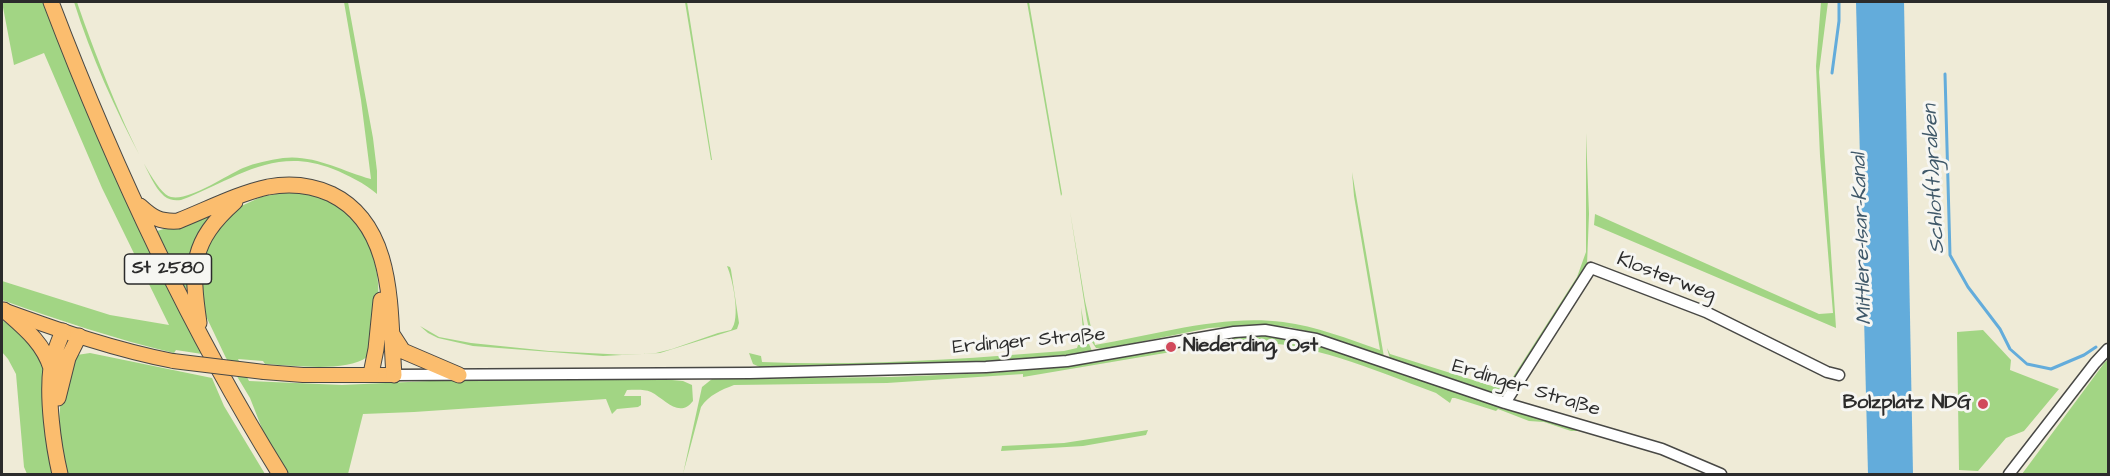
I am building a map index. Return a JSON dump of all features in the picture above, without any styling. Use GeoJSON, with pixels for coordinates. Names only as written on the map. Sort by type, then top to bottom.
{"type":"FeatureCollection","features":[{"type":"Feature","properties":{"kind":"highway","name":"St 2580"},"geometry":{"type":"LineString","coordinates":[[51,2],[102,127],[136,202],[201,335],[279,473]]}},
{"type":"Feature","properties":{"kind":"highway"},"geometry":{"type":"LineString","coordinates":[[136,202],[153,218],[164,222],[178,221],[266,187],[295,185],[313,187],[339,198],[363,219],[379,248],[389,294],[394,375]]}},
{"type":"Feature","properties":{"kind":"highway"},"geometry":{"type":"LineString","coordinates":[[201,335],[194,277],[199,249],[210,227],[243,195]]}},
{"type":"Feature","properties":{"kind":"highway"},"geometry":{"type":"LineString","coordinates":[[371,374],[376,349],[384,267]]}},
{"type":"Feature","properties":{"kind":"highway"},"geometry":{"type":"LineString","coordinates":[[3,310],[34,337],[48,358],[51,368],[52,427],[60,474]]}},
{"type":"Feature","properties":{"kind":"highway"},"geometry":{"type":"LineString","coordinates":[[51,368],[63,331]]}},
{"type":"Feature","properties":{"kind":"highway"},"geometry":{"type":"LineString","coordinates":[[391,331],[403,351],[459,375]]}},
{"type":"Feature","properties":{"kind":"highway"},"geometry":{"type":"LineString","coordinates":[[52,427],[68,358],[79,336]]}},
{"type":"Feature","properties":{"kind":"main road"},"geometry":{"type":"LineString","coordinates":[[3,310],[79,336],[143,355],[173,361],[303,375],[394,375]]}},
{"type":"Feature","properties":{"kind":"street","name":"Klosterweg"},"geometry":{"type":"LineString","coordinates":[[1505,403],[1591,268],[1707,312],[1827,372],[1839,375]]}},
{"type":"Feature","properties":{"kind":"street","name":"Erdinger Straße"},"geometry":{"type":"LineString","coordinates":[[394,375],[750,373],[986,367],[1067,361],[1210,336],[1265,330],[1316,339],[1505,403],[1662,449],[1721,474]]}},
{"type":"Feature","properties":{"kind":"street"},"geometry":{"type":"LineString","coordinates":[[2009,474],[2109,348]]}},
{"type":"Feature","properties":{"kind":"green space"},"geometry":{"type":"Polygon","coordinates":[[[2,2],[45,2],[202,354],[176,350],[174,353],[130,342],[2,300],[2,281],[110,315],[169,325],[102,188],[44,53],[14,65],[2,2]]]}},
{"type":"Feature","properties":{"kind":"green space"},"geometry":{"type":"Polygon","coordinates":[[[74,2],[77,2],[132,141],[113,102],[74,2]]]}},
{"type":"Feature","properties":{"kind":"green space"},"geometry":{"type":"Polygon","coordinates":[[[344,2],[348,2],[373,138],[377,194],[367,186],[333,169],[312,163],[292,161],[255,168],[181,200],[172,200],[160,192],[132,141],[160,188],[171,197],[197,192],[248,166],[294,157],[316,161],[371,179],[361,100],[344,2]]]}},
{"type":"Feature","properties":{"kind":"green space"},"geometry":{"type":"Polygon","coordinates":[[[685,2],[687,2],[712,160],[711,160],[685,2]]]}},
{"type":"Feature","properties":{"kind":"green space"},"geometry":{"type":"Polygon","coordinates":[[[1027,2],[1029,2],[1061,196],[1027,2]]]}},
{"type":"Feature","properties":{"kind":"green space"},"geometry":{"type":"Polygon","coordinates":[[[1821,2],[1828,2],[1819,72],[1836,328],[1594,225],[1595,214],[1819,314],[1833,313],[1820,156],[1816,66],[1821,2]]]}},
{"type":"Feature","properties":{"kind":"green space"},"geometry":{"type":"Polygon","coordinates":[[[1586,133],[1589,214],[1587,265],[1504,394],[1500,395],[1390,359],[1387,348],[1390,354],[1495,387],[1511,380],[1577,277],[1586,252],[1586,133]]]}},
{"type":"Feature","properties":{"kind":"green space"},"geometry":{"type":"Polygon","coordinates":[[[1352,172],[1384,357],[1318,334],[1289,327],[1258,325],[1209,328],[1105,349],[1096,348],[1092,342],[1087,320],[1070,211],[1095,345],[1213,323],[1260,320],[1283,322],[1332,333],[1380,350],[1352,172]]]}},
{"type":"Feature","properties":{"kind":"green space"},"geometry":{"type":"Polygon","coordinates":[[[291,191],[314,195],[330,201],[356,223],[365,237],[372,252],[378,286],[378,302],[373,330],[367,357],[346,365],[332,367],[265,364],[263,361],[238,359],[249,381],[342,385],[496,378],[672,380],[692,385],[693,401],[688,406],[677,408],[651,392],[627,390],[624,396],[641,396],[641,405],[617,409],[612,414],[606,399],[363,414],[348,474],[288,474],[263,431],[250,398],[226,358],[204,312],[199,274],[207,242],[237,208],[261,197],[291,191]]]}},
{"type":"Feature","properties":{"kind":"green space"},"geometry":{"type":"Polygon","coordinates":[[[213,214],[188,290],[184,287],[157,231],[213,214]]]}},
{"type":"Feature","properties":{"kind":"green space"},"geometry":{"type":"Polygon","coordinates":[[[727,266],[730,267],[731,270],[739,323],[737,329],[660,353],[643,354],[672,349],[731,330],[736,309],[732,280],[727,266]]]}},
{"type":"Feature","properties":{"kind":"green space"},"geometry":{"type":"Polygon","coordinates":[[[1081,307],[1086,337],[1092,351],[1051,357],[927,366],[762,368],[753,364],[749,353],[761,356],[762,362],[838,363],[951,359],[1064,351],[1077,348],[1078,345],[1084,343],[1081,307]]]}},
{"type":"Feature","properties":{"kind":"green space"},"geometry":{"type":"Polygon","coordinates":[[[2,320],[27,337],[43,358],[54,474],[27,474],[24,467],[16,374],[2,352],[2,320]]]}},
{"type":"Feature","properties":{"kind":"green space"},"geometry":{"type":"Polygon","coordinates":[[[420,326],[439,337],[471,343],[549,351],[624,355],[603,356],[473,346],[438,338],[420,326]]]}},
{"type":"Feature","properties":{"kind":"green space","name":"Bolzplatz NDG"},"geometry":{"type":"Polygon","coordinates":[[[1983,330],[2011,360],[2010,370],[2059,389],[2024,431],[2006,438],[1978,471],[1959,470],[1957,332],[1983,330]]]}},
{"type":"Feature","properties":{"kind":"green space"},"geometry":{"type":"Polygon","coordinates":[[[1247,335],[1305,341],[1406,376],[1580,431],[1571,431],[1544,422],[1529,421],[1498,409],[1496,411],[1455,398],[1452,398],[1450,403],[1436,393],[1373,369],[1313,350],[1251,342],[1218,344],[1183,350],[1192,343],[1247,335]]]}},
{"type":"Feature","properties":{"kind":"green space"},"geometry":{"type":"Polygon","coordinates":[[[1171,348],[1177,351],[1023,377],[1023,374],[887,383],[734,385],[712,396],[701,407],[683,474],[702,387],[712,379],[891,377],[991,373],[1062,367],[1171,348]]]}},
{"type":"Feature","properties":{"kind":"green space"},"geometry":{"type":"Polygon","coordinates":[[[90,353],[212,378],[224,406],[265,474],[66,474],[59,422],[62,395],[77,355],[90,353]]]}},
{"type":"Feature","properties":{"kind":"green space"},"geometry":{"type":"Polygon","coordinates":[[[2108,360],[2108,474],[2022,474],[2105,362],[2108,360]]]}},
{"type":"Feature","properties":{"kind":"green space"},"geometry":{"type":"Polygon","coordinates":[[[1148,430],[1146,435],[1083,446],[1001,451],[1002,446],[1064,443],[1148,430]]]}},
{"type":"Feature","properties":{"kind":"water","name":"Mittlere-Isar-Kanal"},"geometry":{"type":"Polygon","coordinates":[[[1856,2],[1904,2],[1913,474],[1868,474],[1856,2]]]}},
{"type":"Feature","properties":{"kind":"waterway"},"geometry":{"type":"LineString","coordinates":[[1832,73],[1839,21],[1839,2]]}},
{"type":"Feature","properties":{"kind":"waterway","name":"Schlot(t)graben"},"geometry":{"type":"LineString","coordinates":[[1945,74],[1950,255],[1968,287],[2000,329],[2010,349],[2027,364],[2051,369],[2084,355],[2096,347]]}},
{"type":"Feature","properties":{"kind":"place","name":"Niederding, Ost"},"geometry":{"type":"Point","coordinates":[1171,347]}},
{"type":"Feature","properties":{"kind":"place","name":"Bolzplatz NDG"},"geometry":{"type":"Point","coordinates":[1983,404]}}]}
